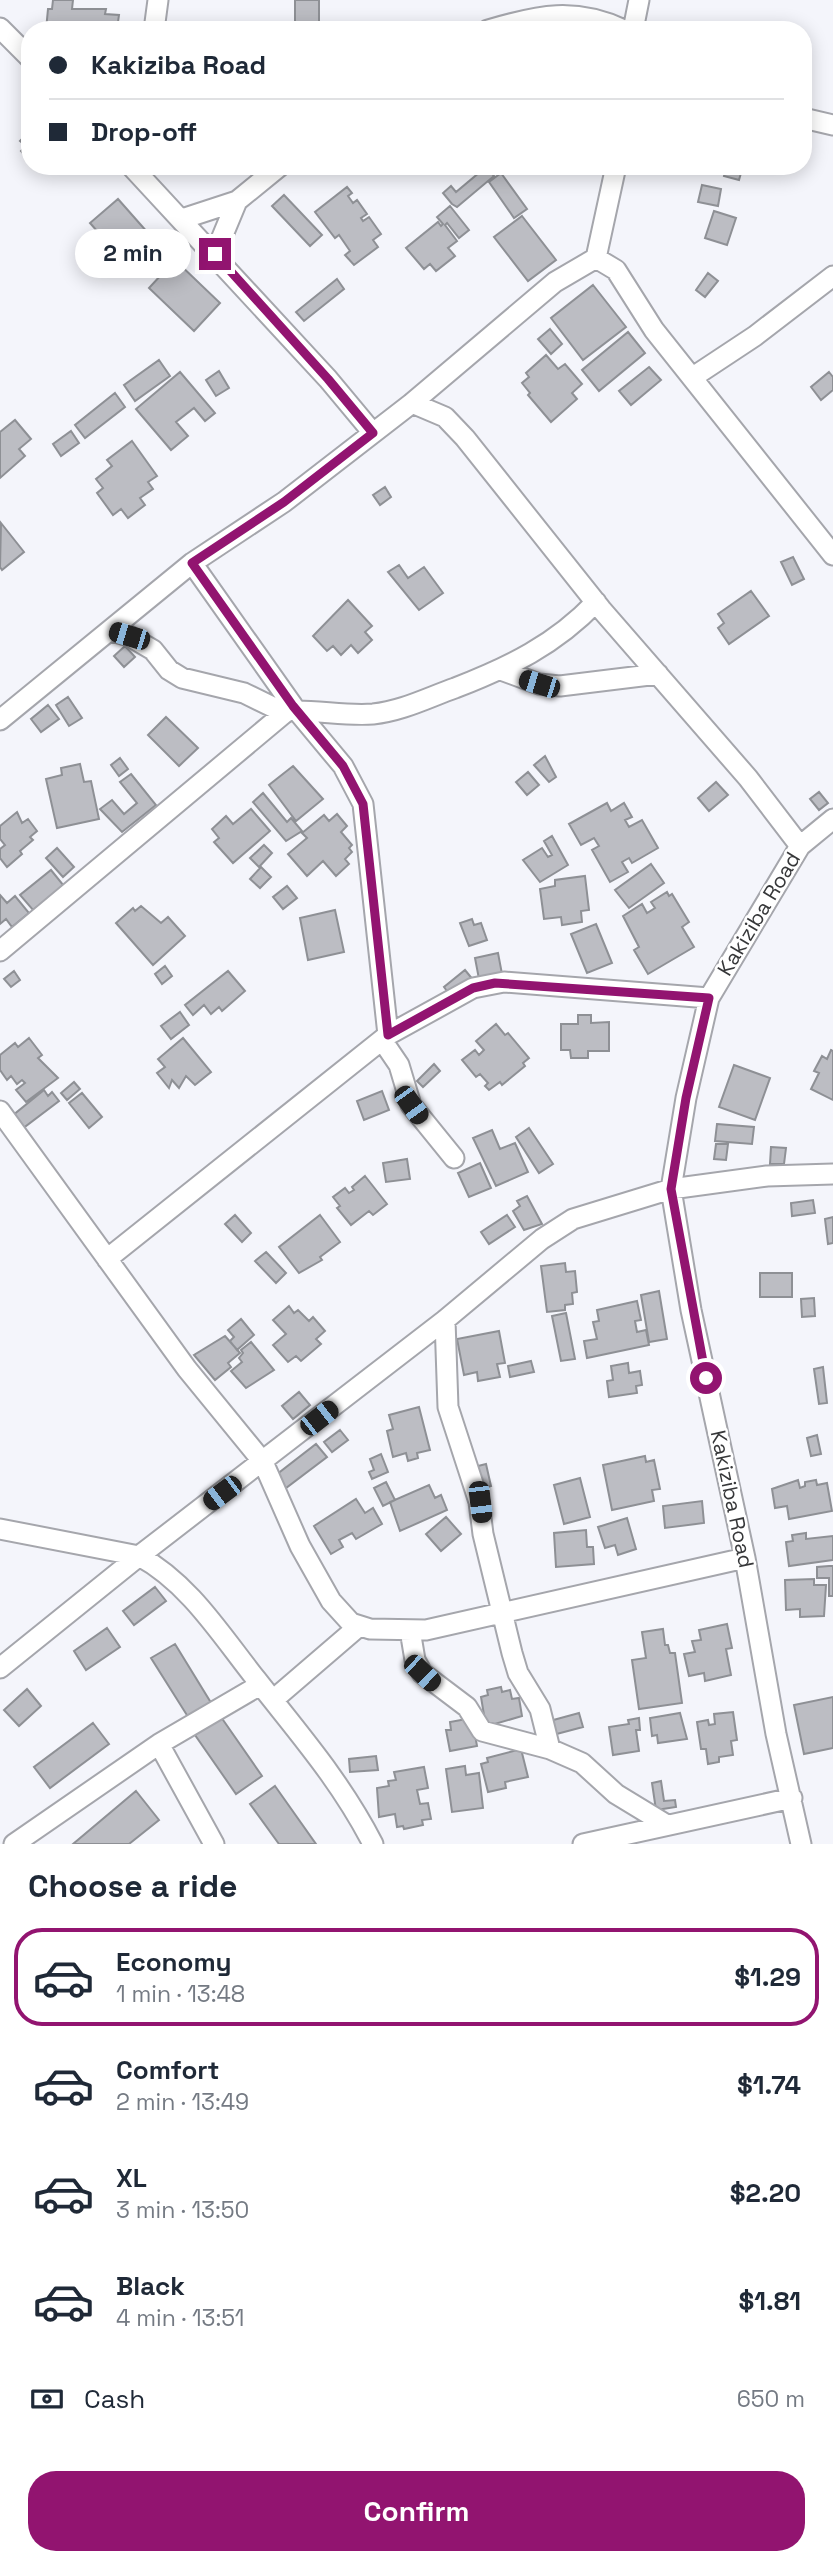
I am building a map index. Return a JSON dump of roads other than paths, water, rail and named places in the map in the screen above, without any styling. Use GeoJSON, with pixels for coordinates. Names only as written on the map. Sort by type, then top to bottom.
{"type":"FeatureCollection","features":[{"type":"Feature","properties":{"kind":"street"},"geometry":{"type":"LineString","coordinates":[[155,21],[158,0]]}},
{"type":"Feature","properties":{"kind":"street"},"geometry":{"type":"LineString","coordinates":[[635,21],[639,0]]}},
{"type":"Feature","properties":{"kind":"street"},"geometry":{"type":"LineString","coordinates":[[522,21],[583,14],[607,21]]}},
{"type":"Feature","properties":{"kind":"street"},"geometry":{"type":"LineString","coordinates":[[2,35],[21,51]]}},
{"type":"Feature","properties":{"kind":"street"},"geometry":{"type":"LineString","coordinates":[[812,120],[833,125]]}},
{"type":"Feature","properties":{"kind":"street"},"geometry":{"type":"LineString","coordinates":[[141,175],[328,379],[373,433]]}},
{"type":"Feature","properties":{"kind":"street"},"geometry":{"type":"LineString","coordinates":[[182,219],[237,201],[269,175]]}},
{"type":"Feature","properties":{"kind":"street"},"geometry":{"type":"LineString","coordinates":[[0,720],[192,563],[284,502],[412,403],[555,282],[596,258],[614,175]]}},
{"type":"Feature","properties":{"kind":"street"},"geometry":{"type":"LineString","coordinates":[[215,254],[237,201]]}},
{"type":"Feature","properties":{"kind":"street"},"geometry":{"type":"LineString","coordinates":[[596,258],[616,270],[654,330],[833,555]]}},
{"type":"Feature","properties":{"kind":"street"},"geometry":{"type":"LineString","coordinates":[[693,377],[755,336],[833,276]]}},
{"type":"Feature","properties":{"kind":"street"},"geometry":{"type":"LineString","coordinates":[[412,403],[445,417],[465,438],[596,602],[748,778],[800,846]]}},
{"type":"Feature","properties":{"kind":"street"},"geometry":{"type":"LineString","coordinates":[[192,563],[292,710],[343,766],[363,804],[385,1038],[399,1065],[411,1105],[454,1158]]}},
{"type":"Feature","properties":{"kind":"street"},"geometry":{"type":"LineString","coordinates":[[111,631],[129,636],[153,650],[170,670],[182,678],[244,693],[292,710],[342,715],[395,710],[501,670],[550,643],[596,602]]}},
{"type":"Feature","properties":{"kind":"street"},"geometry":{"type":"LineString","coordinates":[[501,670],[539,684],[560,686],[658,674]]}},
{"type":"Feature","properties":{"kind":"street"},"geometry":{"type":"LineString","coordinates":[[0,951],[292,710]]}},
{"type":"Feature","properties":{"kind":"street","name":"Kakiziba Road"},"geometry":{"type":"LineString","coordinates":[[801,1844],[776,1734],[745,1558],[691,1310],[671,1189],[686,1098],[709,998],[800,846],[833,819]]}},
{"type":"Feature","properties":{"kind":"street"},"geometry":{"type":"LineString","coordinates":[[107,1259],[385,1038],[473,988],[495,983],[709,998]]}},
{"type":"Feature","properties":{"kind":"street"},"geometry":{"type":"LineString","coordinates":[[0,1111],[187,1369],[263,1462],[300,1546],[331,1601],[346,1620],[358,1627],[426,1630],[502,1610],[745,1558]]}},
{"type":"Feature","properties":{"kind":"street"},"geometry":{"type":"LineString","coordinates":[[0,1668],[139,1556],[444,1320],[542,1239],[573,1219],[671,1189],[767,1176],[833,1174]]}},
{"type":"Feature","properties":{"kind":"street"},"geometry":{"type":"LineString","coordinates":[[444,1320],[448,1407],[480,1502],[483,1534],[518,1673],[536,1700],[550,1749]]}},
{"type":"Feature","properties":{"kind":"street"},"geometry":{"type":"LineString","coordinates":[[0,1529],[139,1556],[159,1567],[187,1592],[331,1772],[373,1844]]}},
{"type":"Feature","properties":{"kind":"street"},"geometry":{"type":"LineString","coordinates":[[14,1844],[159,1744],[266,1692],[358,1627]]}},
{"type":"Feature","properties":{"kind":"street"},"geometry":{"type":"LineString","coordinates":[[410,1630],[415,1660],[422,1673],[467,1707],[482,1731],[550,1749],[582,1763],[616,1794],[667,1825]]}},
{"type":"Feature","properties":{"kind":"street"},"geometry":{"type":"LineString","coordinates":[[159,1744],[214,1844]]}},
{"type":"Feature","properties":{"kind":"street"},"geometry":{"type":"LineString","coordinates":[[583,1844],[792,1798]]}}]}
